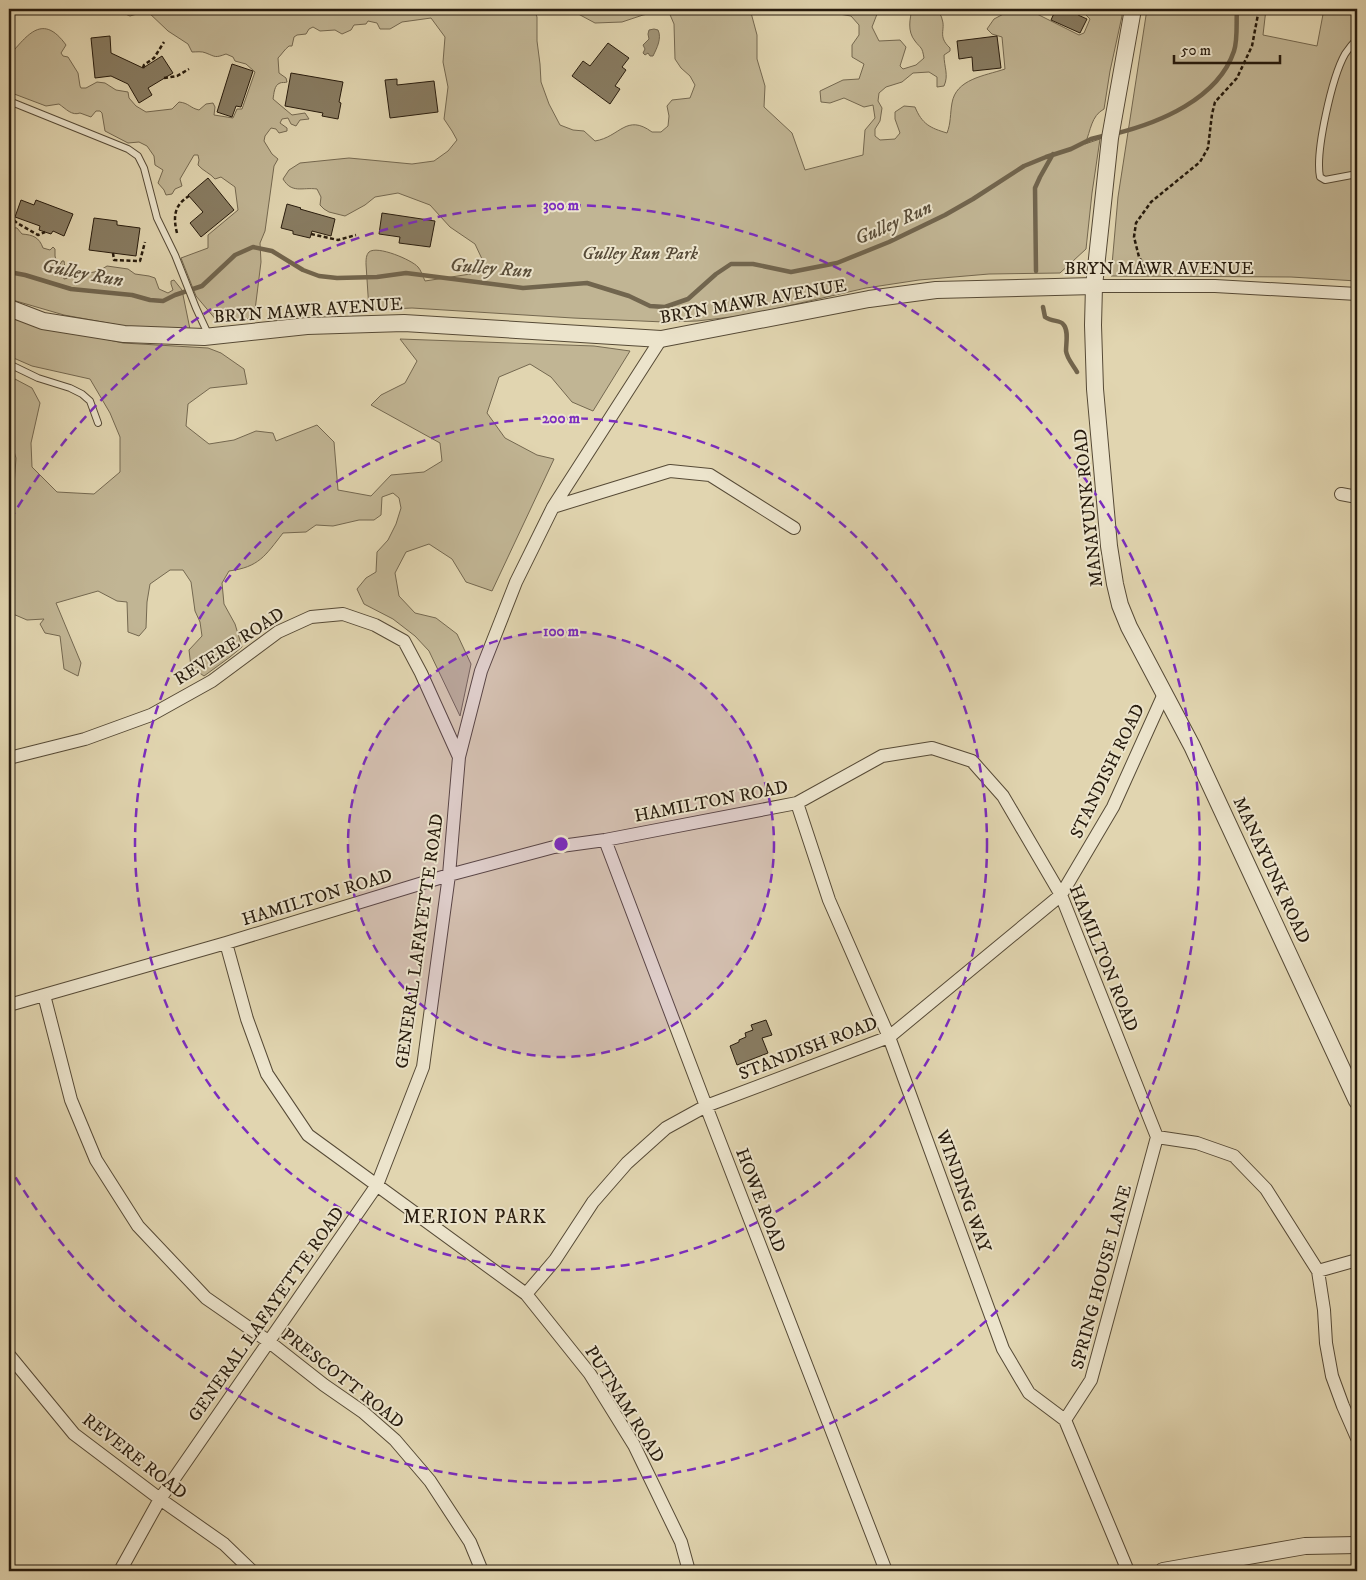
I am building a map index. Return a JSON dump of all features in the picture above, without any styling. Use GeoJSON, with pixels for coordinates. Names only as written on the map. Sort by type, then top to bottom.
{"type":"FeatureCollection","features":[{"type":"Feature","properties":{"kind":"street","name":"MANAYUNK ROAD"},"geometry":{"type":"LineString","coordinates":[[1132,9],[1111,135],[1094,286],[1093,325],[1094,374],[1112,565],[1120,604],[1129,627],[1192,746],[1357,1101]]}},
{"type":"Feature","properties":{"kind":"street","name":"BRYN MAWR AVENUE"},"geometry":{"type":"LineString","coordinates":[[9,308],[44,321],[124,334],[210,337],[307,326],[404,323],[661,340],[869,299],[936,290],[1094,286],[1215,286],[1357,294]]}},
{"type":"Feature","properties":{"kind":"street","name":"GENERAL LAFAYETTE ROAD"},"geometry":{"type":"LineString","coordinates":[[120,1571],[160,1499],[377,1184],[423,1067],[449,874],[459,757],[481,671],[516,582],[554,507],[661,340]]}},
{"type":"Feature","properties":{"kind":"street"},"geometry":{"type":"LineString","coordinates":[[554,507],[670,471],[710,475],[794,528]]}},
{"type":"Feature","properties":{"kind":"street"},"geometry":{"type":"LineString","coordinates":[[1341,494],[1357,497]]}},
{"type":"Feature","properties":{"kind":"street","name":"REVERE ROAD"},"geometry":{"type":"LineString","coordinates":[[9,758],[85,739],[151,715],[212,681],[278,632],[311,617],[343,614],[375,625],[404,642],[421,673],[459,757]]}},
{"type":"Feature","properties":{"kind":"street","name":"STANDISH ROAD"},"geometry":{"type":"LineString","coordinates":[[526,1294],[555,1260],[593,1202],[627,1163],[666,1128],[706,1106],[889,1037],[1061,895],[1113,807],[1164,694]]}},
{"type":"Feature","properties":{"kind":"street","name":"HAMILTON ROAD"},"geometry":{"type":"LineString","coordinates":[[9,1005],[226,943],[449,874],[554,847],[606,840],[797,803],[882,756],[932,748],[972,761],[1002,796],[1061,895],[1157,1136]]}},
{"type":"Feature","properties":{"kind":"street","name":"WINDING WAY"},"geometry":{"type":"LineString","coordinates":[[797,803],[829,900],[889,1037],[1003,1349],[1029,1393],[1065,1420]]}},
{"type":"Feature","properties":{"kind":"street","name":"HOWE ROAD"},"geometry":{"type":"LineString","coordinates":[[606,840],[706,1106],[886,1571]]}},
{"type":"Feature","properties":{"kind":"street","name":"PUTNAM ROAD"},"geometry":{"type":"LineString","coordinates":[[226,943],[247,1019],[267,1074],[308,1135],[526,1294],[590,1374],[634,1445],[681,1542],[689,1571]]}},
{"type":"Feature","properties":{"kind":"street","name":"PRESCOTT ROAD"},"geometry":{"type":"LineString","coordinates":[[44,995],[71,1100],[96,1160],[138,1226],[206,1298],[268,1341],[324,1385],[363,1412],[395,1440],[430,1481],[470,1542],[482,1571]]}},
{"type":"Feature","properties":{"kind":"street"},"geometry":{"type":"LineString","coordinates":[[1157,1136],[1197,1143],[1234,1156],[1266,1189],[1318,1271],[1324,1310],[1326,1343],[1332,1376],[1357,1438]]}},
{"type":"Feature","properties":{"kind":"street","name":"SPRING HOUSE LANE"},"geometry":{"type":"LineString","coordinates":[[1065,1420],[1091,1380],[1157,1136]]}},
{"type":"Feature","properties":{"kind":"street"},"geometry":{"type":"LineString","coordinates":[[1318,1271],[1357,1260]]}},
{"type":"Feature","properties":{"kind":"street","name":"REVERE ROAD"},"geometry":{"type":"LineString","coordinates":[[9,1356],[74,1434],[160,1499],[224,1544],[252,1571]]}},
{"type":"Feature","properties":{"kind":"street"},"geometry":{"type":"LineString","coordinates":[[1065,1420],[1128,1571]]}},
{"type":"Feature","properties":{"kind":"street"},"geometry":{"type":"LineString","coordinates":[[1163,1571],[1305,1546],[1357,1545]]}},
{"type":"Feature","properties":{"kind":"lane"},"geometry":{"type":"LineString","coordinates":[[1357,38],[1345,55],[1338,71],[1322,132],[1319,170],[1320,177],[1325,180],[1357,174]]}},
{"type":"Feature","properties":{"kind":"lane"},"geometry":{"type":"LineString","coordinates":[[9,101],[128,149],[138,156],[144,168],[157,218],[175,254],[210,337]]}},
{"type":"Feature","properties":{"kind":"lane"},"geometry":{"type":"LineString","coordinates":[[9,364],[38,378],[70,388],[82,394],[90,400],[98,423]]}},
{"type":"Feature","properties":{"kind":"path"},"geometry":{"type":"LineString","coordinates":[[1157,286],[1139,257],[1134,236],[1136,223],[1151,202],[1200,162],[1208,148],[1215,102],[1236,78],[1252,46],[1259,9]]}},
{"type":"Feature","properties":{"kind":"path"},"geometry":{"type":"LineString","coordinates":[[143,68],[144,64],[154,58],[164,42]]}},
{"type":"Feature","properties":{"kind":"path"},"geometry":{"type":"LineString","coordinates":[[164,78],[177,76],[189,69]]}},
{"type":"Feature","properties":{"kind":"path"},"geometry":{"type":"LineString","coordinates":[[178,237],[175,224],[177,206],[189,196]]}},
{"type":"Feature","properties":{"kind":"path"},"geometry":{"type":"LineString","coordinates":[[9,216],[38,235],[45,232]]}},
{"type":"Feature","properties":{"kind":"path"},"geometry":{"type":"LineString","coordinates":[[311,234],[338,240],[356,235]]}},
{"type":"Feature","properties":{"kind":"path"},"geometry":{"type":"LineString","coordinates":[[113,253],[114,260],[140,261],[145,242]]}},
{"type":"Feature","properties":{"kind":"green space","name":"Gulley Run Park"},"geometry":{"type":"Polygon","coordinates":[[[113,9],[188,9],[228,13],[229,9],[534,9],[537,17],[541,82],[549,104],[560,125],[573,130],[584,131],[595,141],[604,139],[629,125],[643,127],[652,132],[661,132],[668,126],[667,106],[672,100],[690,98],[695,85],[690,76],[675,59],[674,24],[668,10],[622,22],[595,23],[569,9],[750,9],[757,35],[757,59],[765,86],[764,107],[792,133],[805,170],[863,155],[865,130],[875,118],[873,105],[864,107],[844,98],[830,103],[821,102],[820,91],[843,80],[859,79],[864,64],[852,57],[852,45],[859,35],[859,25],[851,16],[839,14],[839,9],[879,9],[872,27],[879,41],[900,40],[906,47],[900,66],[903,69],[916,65],[924,58],[922,49],[911,33],[912,9],[940,9],[938,11],[942,17],[944,40],[950,48],[950,51],[944,55],[946,75],[944,86],[937,87],[937,77],[929,72],[913,73],[902,82],[886,87],[879,93],[878,101],[882,108],[880,121],[875,129],[875,136],[880,140],[895,139],[900,133],[895,119],[895,112],[904,106],[915,107],[927,125],[947,133],[952,103],[959,89],[972,80],[1005,69],[1002,37],[992,34],[987,29],[994,19],[1013,9],[1027,9],[1079,35],[1084,33],[1090,19],[1083,12],[1085,9],[1122,9],[1122,16],[1104,109],[1096,115],[1085,144],[1100,139],[1086,249],[1060,273],[989,274],[919,280],[866,288],[748,315],[697,321],[664,322],[412,308],[369,310],[366,264],[369,252],[379,250],[409,261],[419,268],[425,281],[477,273],[482,259],[475,244],[450,227],[430,205],[398,193],[375,197],[345,216],[324,209],[320,205],[321,197],[317,189],[290,187],[283,179],[289,170],[300,163],[349,158],[412,164],[434,161],[448,151],[457,140],[444,119],[448,87],[443,62],[445,37],[431,18],[402,22],[390,29],[380,29],[377,23],[368,21],[366,24],[354,25],[351,30],[342,34],[335,30],[320,31],[313,27],[306,34],[294,37],[292,46],[289,46],[278,58],[279,73],[286,78],[287,82],[278,84],[273,99],[292,115],[305,113],[309,119],[300,120],[296,126],[291,124],[288,118],[282,119],[280,123],[287,128],[287,131],[279,133],[276,129],[271,128],[265,136],[264,141],[272,154],[278,159],[274,166],[265,231],[260,243],[261,262],[254,318],[217,321],[196,296],[181,258],[208,248],[208,235],[238,210],[235,187],[221,177],[215,179],[202,169],[198,165],[198,155],[194,155],[180,179],[182,186],[175,189],[172,194],[166,195],[158,183],[163,170],[155,165],[154,156],[147,146],[139,142],[128,143],[105,131],[100,111],[96,111],[91,117],[80,113],[74,114],[59,104],[46,106],[9,92],[9,56],[29,34],[43,29],[50,30],[58,35],[66,45],[61,53],[63,56],[68,57],[78,73],[81,88],[86,88],[97,82],[105,83],[116,90],[128,92],[129,98],[136,106],[146,112],[172,109],[179,102],[199,110],[206,104],[213,103],[215,107],[214,115],[233,118],[237,109],[242,109],[255,72],[246,64],[235,61],[233,57],[226,54],[216,56],[203,52],[192,52],[188,44],[168,31],[147,11],[130,16],[113,9]]]}},
{"type":"Feature","properties":{"kind":"green space"},"geometry":{"type":"Polygon","coordinates":[[[1147,9],[1266,9],[1263,35],[1317,46],[1324,9],[1357,9],[1357,281],[1291,277],[1111,276],[1118,197],[1147,9]]]}},
{"type":"Feature","properties":{"kind":"green space"},"geometry":{"type":"Polygon","coordinates":[[[9,227],[17,228],[22,234],[35,237],[40,241],[43,248],[50,250],[53,247],[58,268],[62,261],[64,261],[64,279],[72,277],[80,270],[89,273],[99,271],[107,266],[128,269],[135,274],[155,278],[159,289],[168,293],[173,290],[171,281],[174,280],[182,290],[191,334],[124,326],[64,315],[9,299],[9,227]]]}},
{"type":"Feature","properties":{"kind":"green space"},"geometry":{"type":"Polygon","coordinates":[[[9,318],[123,343],[208,348],[221,353],[244,369],[247,384],[210,388],[188,404],[186,426],[209,444],[234,440],[256,431],[273,433],[276,441],[317,425],[334,442],[338,490],[371,496],[391,475],[424,472],[442,461],[440,443],[371,405],[381,395],[405,383],[417,361],[400,339],[594,346],[630,351],[593,411],[572,402],[551,377],[530,364],[499,377],[487,413],[505,438],[537,455],[554,459],[492,591],[466,582],[452,559],[429,544],[406,552],[395,573],[399,596],[415,613],[436,618],[457,634],[471,664],[460,716],[429,651],[415,636],[393,619],[364,604],[357,589],[366,578],[376,572],[377,552],[388,540],[396,524],[401,508],[399,498],[393,493],[382,497],[381,515],[374,520],[359,520],[333,526],[316,525],[306,532],[283,533],[266,554],[255,563],[248,567],[229,571],[222,583],[224,604],[235,624],[242,647],[204,676],[191,667],[189,650],[202,636],[200,622],[195,611],[191,582],[183,570],[170,570],[150,584],[146,628],[139,636],[128,632],[127,602],[117,601],[98,591],[56,603],[81,663],[78,676],[64,669],[60,636],[45,633],[40,624],[44,619],[27,620],[13,614],[14,625],[12,630],[9,629],[9,493],[14,486],[16,458],[11,441],[9,441],[9,401],[15,379],[32,388],[40,403],[31,443],[32,467],[57,492],[94,494],[120,472],[120,437],[110,413],[90,379],[32,366],[9,356],[9,318]]]}},
{"type":"Feature","properties":{"kind":"shaded area"},"geometry":{"type":"Polygon","coordinates":[[[649,30],[658,30],[659,33],[657,46],[653,56],[650,56],[648,53],[645,55],[643,53],[645,49],[643,45],[649,39],[649,30]]]}},
{"type":"Feature","properties":{"kind":"building"},"geometry":{"type":"Polygon","coordinates":[[[1056,9],[1081,9],[1078,15],[1087,19],[1080,33],[1051,20],[1056,9]]]}},
{"type":"Feature","properties":{"kind":"building"},"geometry":{"type":"Polygon","coordinates":[[[110,36],[111,53],[143,68],[162,56],[173,73],[148,88],[152,95],[139,103],[128,84],[111,76],[95,78],[91,38],[110,36]]]}},
{"type":"Feature","properties":{"kind":"building"},"geometry":{"type":"Polygon","coordinates":[[[997,36],[1001,68],[973,71],[972,57],[959,59],[957,41],[997,36]]]}},
{"type":"Feature","properties":{"kind":"building"},"geometry":{"type":"Polygon","coordinates":[[[608,43],[629,58],[622,67],[626,70],[615,86],[620,89],[610,104],[572,76],[583,61],[590,66],[608,43]]]}},
{"type":"Feature","properties":{"kind":"building"},"geometry":{"type":"Polygon","coordinates":[[[232,64],[253,71],[241,107],[236,106],[232,117],[217,112],[232,64]]]}},
{"type":"Feature","properties":{"kind":"building"},"geometry":{"type":"Polygon","coordinates":[[[291,73],[343,82],[338,119],[322,116],[323,113],[285,106],[291,73]]]}},
{"type":"Feature","properties":{"kind":"building"},"geometry":{"type":"Polygon","coordinates":[[[397,79],[397,85],[434,81],[438,112],[390,118],[385,80],[397,79]]]}},
{"type":"Feature","properties":{"kind":"building"},"geometry":{"type":"Polygon","coordinates":[[[208,178],[234,210],[201,237],[190,223],[203,212],[188,195],[208,178]]]}},
{"type":"Feature","properties":{"kind":"building"},"geometry":{"type":"Polygon","coordinates":[[[21,200],[34,205],[36,200],[73,214],[64,236],[53,231],[51,234],[39,230],[40,226],[15,217],[21,200]]]}},
{"type":"Feature","properties":{"kind":"building"},"geometry":{"type":"Polygon","coordinates":[[[287,204],[335,219],[331,236],[312,231],[310,238],[293,234],[293,231],[281,228],[287,204]]]}},
{"type":"Feature","properties":{"kind":"building"},"geometry":{"type":"Polygon","coordinates":[[[382,213],[435,221],[430,247],[399,243],[400,237],[379,234],[382,213]]]}},
{"type":"Feature","properties":{"kind":"building"},"geometry":{"type":"Polygon","coordinates":[[[94,218],[117,221],[117,225],[140,228],[136,256],[89,250],[94,218]]]}},
{"type":"Feature","properties":{"kind":"building"},"geometry":{"type":"Polygon","coordinates":[[[766,1020],[772,1035],[762,1038],[768,1053],[737,1065],[730,1046],[746,1037],[745,1033],[753,1030],[751,1025],[766,1020]]]}},
{"type":"Feature","properties":{"kind":"waterway","name":"Gulley Run"},"geometry":{"type":"LineString","coordinates":[[1114,134],[1168,116],[1201,95],[1215,83],[1226,68],[1234,51],[1237,9]]}},
{"type":"Feature","properties":{"kind":"waterway","name":"Gulley Run"},"geometry":{"type":"LineString","coordinates":[[9,272],[71,289],[132,295],[163,301],[202,286],[235,255],[253,247],[272,251],[303,270],[319,276],[337,278],[377,277],[406,273],[523,288],[587,283],[629,296],[650,306],[665,307],[688,299],[716,274],[731,264],[753,264],[791,272],[837,263],[889,242],[945,215],[1024,166],[1071,149],[1091,139],[1107,135]]}},
{"type":"Feature","properties":{"kind":"waterway"},"geometry":{"type":"LineString","coordinates":[[1036,271],[1035,188],[1053,154]]}},
{"type":"Feature","properties":{"kind":"waterway"},"geometry":{"type":"LineString","coordinates":[[1043,307],[1045,317],[1062,323],[1065,327],[1067,333],[1066,351],[1069,360],[1077,372]]}},
{"type":"Feature","properties":{"kind":"district","name":"MERION PARK"},"geometry":{"type":"Point","coordinates":[475,1216]}}]}
